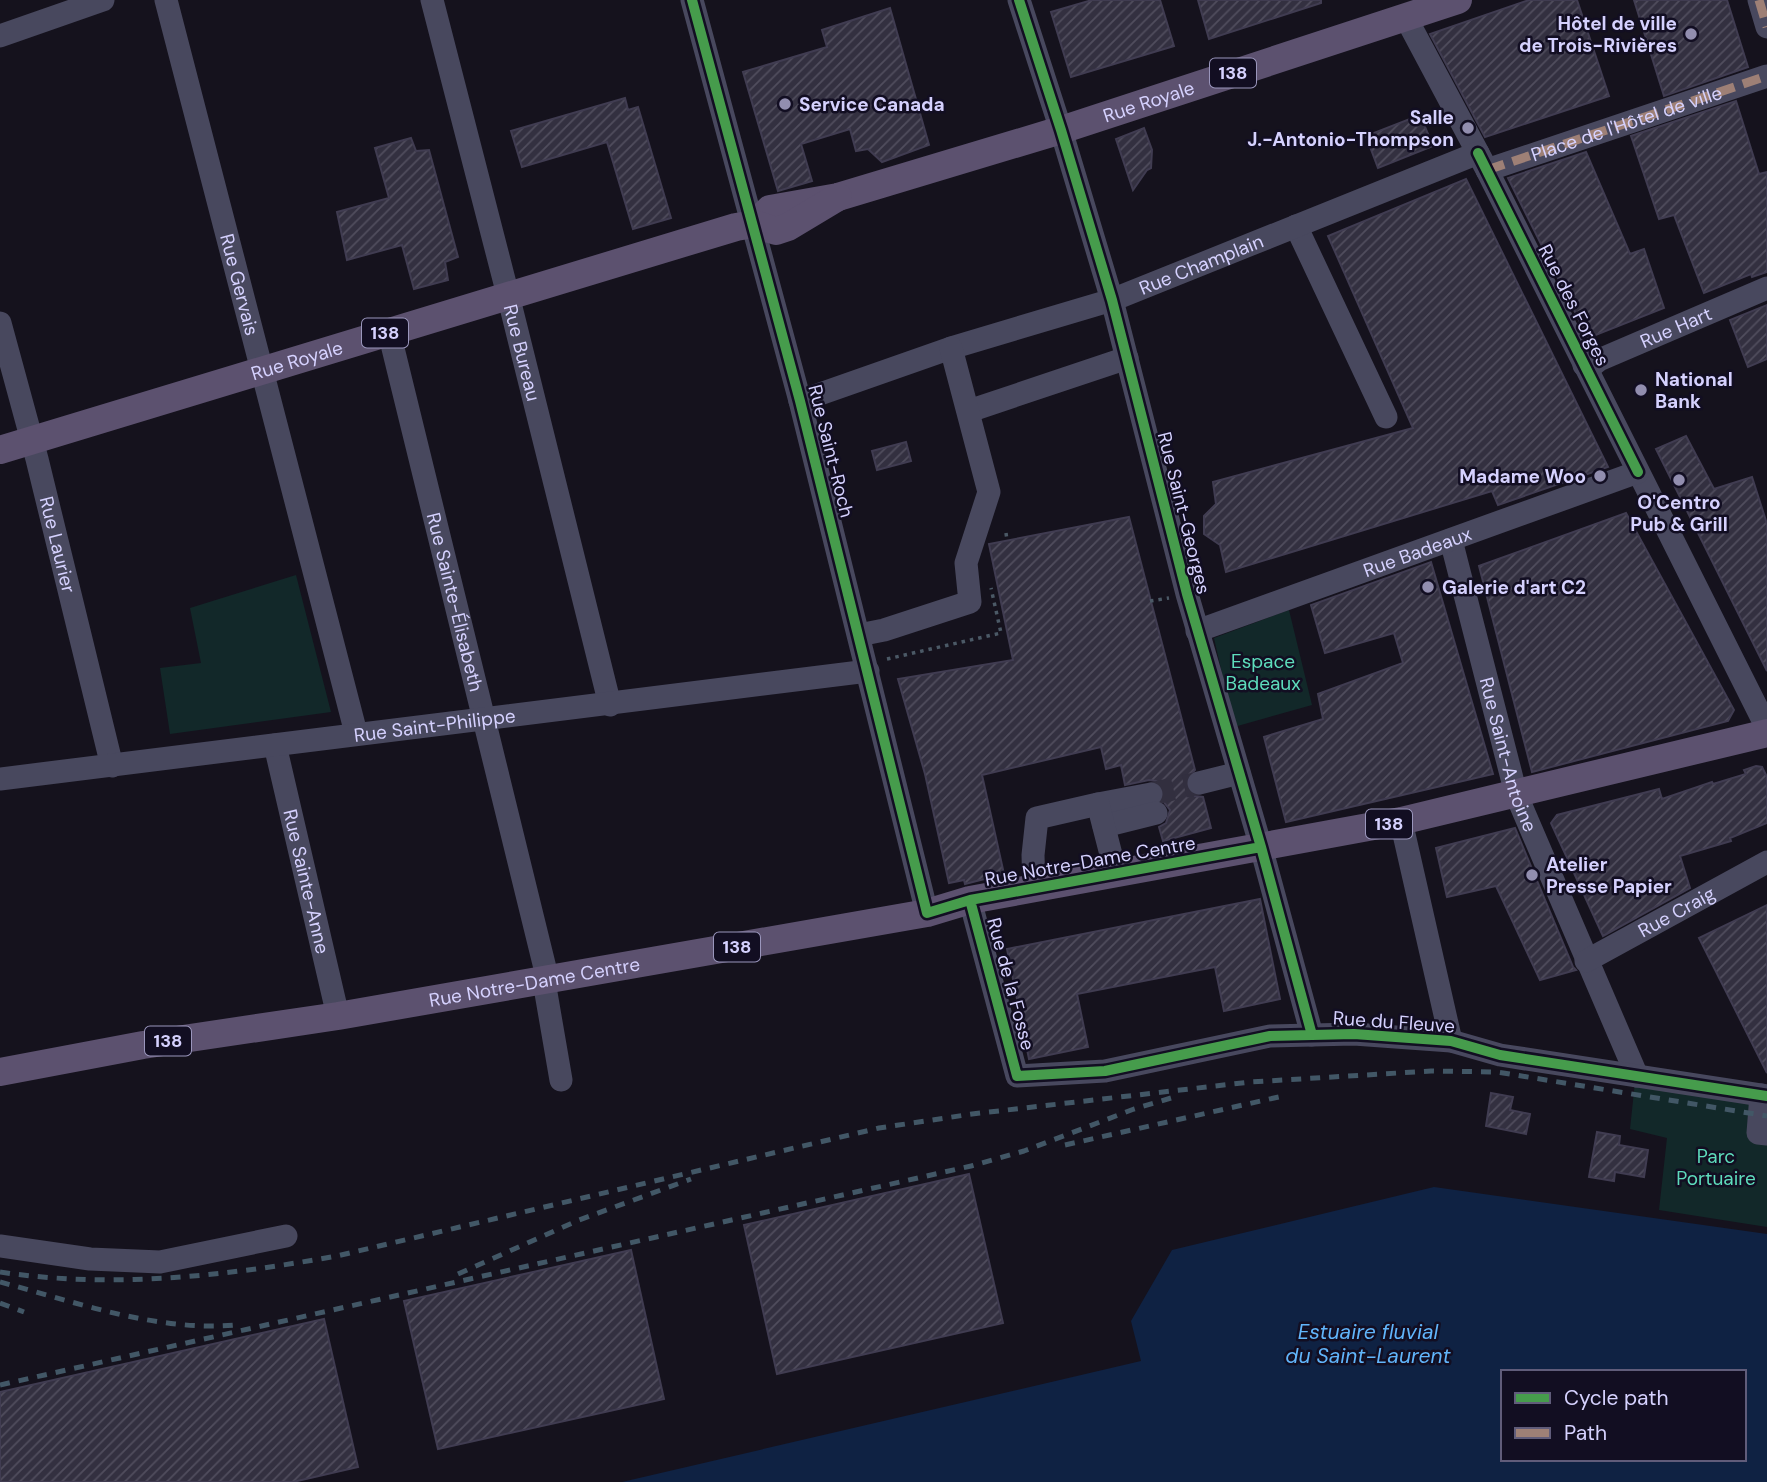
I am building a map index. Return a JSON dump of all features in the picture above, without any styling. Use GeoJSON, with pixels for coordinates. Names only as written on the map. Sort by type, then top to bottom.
{"type":"FeatureCollection","features":[{"type":"Feature","properties":{"kind":"main road","name":"Rue Royale"},"geometry":{"type":"LineString","coordinates":[[0,450],[754,223],[776,207],[838,197],[1061,130],[1400,8],[1458,0]]}},
{"type":"Feature","properties":{"kind":"main road","name":"Rue Notre-Dame Centre"},"geometry":{"type":"LineString","coordinates":[[0,1072],[142,1045],[338,1016],[927,914],[970,900],[1401,821],[1767,730]]}},
{"type":"Feature","properties":{"kind":"street"},"geometry":{"type":"LineString","coordinates":[[0,36],[103,0]]}},
{"type":"Feature","properties":{"kind":"street","name":"Rue Gervais"},"geometry":{"type":"LineString","coordinates":[[166,0],[355,733]]}},
{"type":"Feature","properties":{"kind":"street","name":"Rue Bureau"},"geometry":{"type":"LineString","coordinates":[[432,0],[610,705]]}},
{"type":"Feature","properties":{"kind":"street","name":"Rue Saint-Roch"},"geometry":{"type":"LineString","coordinates":[[692,0],[754,223],[859,635],[877,665],[927,914]]}},
{"type":"Feature","properties":{"kind":"street","name":"Rue Saint-Georges"},"geometry":{"type":"LineString","coordinates":[[1019,0],[1112,300],[1197,631],[1261,847],[1312,1035]]}},
{"type":"Feature","properties":{"kind":"street"},"geometry":{"type":"LineString","coordinates":[[1759,0],[1767,27]]}},
{"type":"Feature","properties":{"kind":"street","name":"Rue des Forges"},"geometry":{"type":"LineString","coordinates":[[1400,8],[1482,161],[1767,730]]}},
{"type":"Feature","properties":{"kind":"street","name":"Place de l'Hôtel de ville"},"geometry":{"type":"LineString","coordinates":[[1482,161],[1767,76]]}},
{"type":"Feature","properties":{"kind":"street","name":"Rue Champlain"},"geometry":{"type":"LineString","coordinates":[[800,401],[951,348],[1112,300],[1296,226],[1482,161]]}},
{"type":"Feature","properties":{"kind":"street"},"geometry":{"type":"LineString","coordinates":[[1296,226],[1386,417]]}},
{"type":"Feature","properties":{"kind":"street","name":"Rue Hart"},"geometry":{"type":"LineString","coordinates":[[1584,365],[1594,364],[1767,288]]}},
{"type":"Feature","properties":{"kind":"street","name":"Rue Laurier"},"geometry":{"type":"LineString","coordinates":[[0,323],[113,766]]}},
{"type":"Feature","properties":{"kind":"street","name":"Rue Sainte-Élisabeth"},"geometry":{"type":"LineString","coordinates":[[389,332],[545,968],[546,993],[561,1080]]}},
{"type":"Feature","properties":{"kind":"street"},"geometry":{"type":"LineString","coordinates":[[859,635],[884,630],[970,602],[965,564],[989,492],[951,348]]}},
{"type":"Feature","properties":{"kind":"street"},"geometry":{"type":"LineString","coordinates":[[969,411],[1127,358]]}},
{"type":"Feature","properties":{"kind":"street","name":"Rue Badeaux"},"geometry":{"type":"LineString","coordinates":[[1197,631],[1638,472]]}},
{"type":"Feature","properties":{"kind":"street","name":"Rue Saint-Antoine"},"geometry":{"type":"LineString","coordinates":[[1451,540],[1516,794],[1637,1076]]}},
{"type":"Feature","properties":{"kind":"street","name":"Rue Saint-Philippe"},"geometry":{"type":"LineString","coordinates":[[0,779],[275,746],[355,733],[610,705],[877,665]]}},
{"type":"Feature","properties":{"kind":"street","name":"Rue Sainte-Anne"},"geometry":{"type":"LineString","coordinates":[[275,746],[338,1016]]}},
{"type":"Feature","properties":{"kind":"street"},"geometry":{"type":"LineString","coordinates":[[1199,783],[1239,773]]}},
{"type":"Feature","properties":{"kind":"street"},"geometry":{"type":"LineString","coordinates":[[1034,888],[1033,855],[1037,818],[1101,815],[1153,804]]}},
{"type":"Feature","properties":{"kind":"street"},"geometry":{"type":"LineString","coordinates":[[1101,815],[1116,874]]}},
{"type":"Feature","properties":{"kind":"street"},"geometry":{"type":"LineString","coordinates":[[1401,821],[1451,1041]]}},
{"type":"Feature","properties":{"kind":"street","name":"Rue Craig"},"geometry":{"type":"LineString","coordinates":[[1586,961],[1767,862]]}},
{"type":"Feature","properties":{"kind":"street","name":"Rue de la Fosse"},"geometry":{"type":"LineString","coordinates":[[970,900],[1017,1076]]}},
{"type":"Feature","properties":{"kind":"street","name":"Rue du Fleuve"},"geometry":{"type":"LineString","coordinates":[[1017,1076],[1105,1070],[1270,1035],[1354,1034],[1451,1041],[1500,1055],[1764,1096]]}},
{"type":"Feature","properties":{"kind":"street"},"geometry":{"type":"LineString","coordinates":[[1764,1096],[1758,1133],[1767,1134]]}},
{"type":"Feature","properties":{"kind":"street"},"geometry":{"type":"LineString","coordinates":[[0,1246],[90,1259],[160,1262],[286,1236]]}},
{"type":"Feature","properties":{"kind":"path"},"geometry":{"type":"LineString","coordinates":[[1006,533],[1007,540]]}},
{"type":"Feature","properties":{"kind":"path"},"geometry":{"type":"LineString","coordinates":[[1001,633],[1007,631]]}},
{"type":"Feature","properties":{"kind":"path"},"geometry":{"type":"LineString","coordinates":[[877,665],[900,656]]}},
{"type":"Feature","properties":{"kind":"green space"},"geometry":{"type":"Polygon","coordinates":[[[296,575],[331,712],[170,734],[160,668],[201,663],[190,608],[296,575]]]}},
{"type":"Feature","properties":{"kind":"green space","name":"Espace Badeaux"},"geometry":{"type":"Polygon","coordinates":[[[1289,610],[1312,705],[1234,727],[1214,638],[1289,610]]]}},
{"type":"Feature","properties":{"kind":"green space","name":"Parc Portuaire"},"geometry":{"type":"Polygon","coordinates":[[[1635,1082],[1767,1101],[1767,1227],[1659,1210],[1667,1138],[1630,1129],[1635,1082]]]}},
{"type":"Feature","properties":{"kind":"water","name":"Estuaire fluvial du Saint-Laurent"},"geometry":{"type":"Polygon","coordinates":[[[1434,1187],[1767,1234],[1767,1482],[622,1482],[1141,1361],[1131,1321],[1172,1250],[1434,1187]]]}},
{"type":"Feature","properties":{"kind":"building"},"geometry":{"type":"Polygon","coordinates":[[[1092,0],[1160,0],[1174,46],[1071,77],[1051,12],[1092,0]]]}},
{"type":"Feature","properties":{"kind":"building"},"geometry":{"type":"Polygon","coordinates":[[[1198,0],[1321,0],[1321,3],[1209,39],[1198,0]]]}},
{"type":"Feature","properties":{"kind":"building"},"geometry":{"type":"Polygon","coordinates":[[[1529,0],[1577,0],[1609,96],[1485,137],[1430,34],[1529,0]]]}},
{"type":"Feature","properties":{"kind":"building","name":"Hôtel de ville de Trois-Rivières"},"geometry":{"type":"Polygon","coordinates":[[[1634,0],[1727,0],[1748,67],[1664,96],[1634,0]]]}},
{"type":"Feature","properties":{"kind":"building"},"geometry":{"type":"Polygon","coordinates":[[[890,8],[929,145],[882,162],[868,149],[856,151],[850,129],[801,144],[812,181],[778,191],[743,72],[827,47],[822,30],[890,8]]]}},
{"type":"Feature","properties":{"kind":"building"},"geometry":{"type":"Polygon","coordinates":[[[625,98],[628,110],[638,107],[671,218],[633,229],[607,142],[522,167],[511,131],[625,98]]]}},
{"type":"Feature","properties":{"kind":"building"},"geometry":{"type":"Polygon","coordinates":[[[1736,101],[1759,174],[1767,172],[1767,272],[1752,277],[1751,274],[1704,293],[1674,215],[1659,219],[1631,136],[1736,101]]]}},
{"type":"Feature","properties":{"kind":"building"},"geometry":{"type":"Polygon","coordinates":[[[1420,115],[1433,146],[1378,168],[1366,136],[1420,115]]]}},
{"type":"Feature","properties":{"kind":"building"},"geometry":{"type":"Polygon","coordinates":[[[1144,128],[1152,150],[1151,168],[1133,190],[1116,139],[1144,128]]]}},
{"type":"Feature","properties":{"kind":"building"},"geometry":{"type":"Polygon","coordinates":[[[411,138],[416,151],[429,150],[458,257],[445,262],[448,280],[414,289],[402,245],[347,260],[337,212],[389,198],[375,148],[411,138]]]}},
{"type":"Feature","properties":{"kind":"building"},"geometry":{"type":"Polygon","coordinates":[[[1586,152],[1630,254],[1644,249],[1664,308],[1588,338],[1508,178],[1586,152]]]}},
{"type":"Feature","properties":{"kind":"building"},"geometry":{"type":"Polygon","coordinates":[[[1466,179],[1608,467],[1498,505],[1492,491],[1226,572],[1220,545],[1204,534],[1204,516],[1216,504],[1213,482],[1413,428],[1328,236],[1466,179]]]}},
{"type":"Feature","properties":{"kind":"building"},"geometry":{"type":"Polygon","coordinates":[[[1767,305],[1767,359],[1748,367],[1730,320],[1767,305]]]}},
{"type":"Feature","properties":{"kind":"building"},"geometry":{"type":"Polygon","coordinates":[[[1686,436],[1714,489],[1752,477],[1767,524],[1767,671],[1656,449],[1686,436]]]}},
{"type":"Feature","properties":{"kind":"building"},"geometry":{"type":"Polygon","coordinates":[[[906,442],[911,461],[877,470],[872,451],[906,442]]]}},
{"type":"Feature","properties":{"kind":"building"},"geometry":{"type":"Polygon","coordinates":[[[1626,513],[1734,710],[1728,721],[1532,772],[1479,566],[1626,513]]]}},
{"type":"Feature","properties":{"kind":"building"},"geometry":{"type":"Polygon","coordinates":[[[1129,517],[1195,770],[1186,779],[1186,787],[1195,796],[1203,797],[1211,828],[1163,841],[1159,827],[1166,823],[1170,810],[1163,801],[1165,792],[1162,785],[1149,780],[1125,785],[1121,765],[1106,769],[1101,747],[982,775],[1004,874],[965,884],[964,880],[949,883],[925,774],[898,679],[1013,660],[989,544],[1129,517]]]}},
{"type":"Feature","properties":{"kind":"building"},"geometry":{"type":"Polygon","coordinates":[[[1431,562],[1493,774],[1286,822],[1264,737],[1323,719],[1318,694],[1403,663],[1394,633],[1325,653],[1311,605],[1431,562]]]}},
{"type":"Feature","properties":{"kind":"building"},"geometry":{"type":"Polygon","coordinates":[[[1762,767],[1767,777],[1767,823],[1730,838],[1731,841],[1680,856],[1690,888],[1603,936],[1551,823],[1557,815],[1659,789],[1662,799],[1746,774],[1744,770],[1762,767]]]}},
{"type":"Feature","properties":{"kind":"building"},"geometry":{"type":"Polygon","coordinates":[[[1515,828],[1576,970],[1540,980],[1496,886],[1447,897],[1436,848],[1515,828]]]}},
{"type":"Feature","properties":{"kind":"building"},"geometry":{"type":"Polygon","coordinates":[[[1260,899],[1280,999],[1224,1011],[1215,967],[1077,994],[1088,1047],[1029,1059],[1007,949],[1260,899]]]}},
{"type":"Feature","properties":{"kind":"building"},"geometry":{"type":"Polygon","coordinates":[[[1767,905],[1767,1073],[1699,938],[1767,905]]]}},
{"type":"Feature","properties":{"kind":"building"},"geometry":{"type":"Polygon","coordinates":[[[1491,1093],[1513,1097],[1510,1110],[1530,1114],[1526,1134],[1486,1126],[1491,1093]]]}},
{"type":"Feature","properties":{"kind":"building"},"geometry":{"type":"Polygon","coordinates":[[[1597,1132],[1620,1136],[1619,1145],[1648,1150],[1644,1177],[1615,1172],[1614,1181],[1589,1177],[1597,1132]]]}},
{"type":"Feature","properties":{"kind":"building"},"geometry":{"type":"Polygon","coordinates":[[[969,1174],[1003,1323],[777,1374],[744,1225],[969,1174]]]}},
{"type":"Feature","properties":{"kind":"building"},"geometry":{"type":"Polygon","coordinates":[[[631,1250],[664,1399],[438,1449],[404,1301],[631,1250]]]}},
{"type":"Feature","properties":{"kind":"building"},"geometry":{"type":"Polygon","coordinates":[[[324,1319],[358,1467],[293,1482],[0,1482],[0,1392],[324,1319]]]}},
{"type":"Feature","properties":{"kind":"tunnel"},"geometry":{"type":"LineString","coordinates":[[1151,794],[1199,783]]}},
{"type":"Feature","properties":{"kind":"railway"},"geometry":{"type":"LineString","coordinates":[[0,1272],[42,1277],[127,1280],[211,1274],[295,1263],[337,1256],[879,1128],[972,1114],[1250,1082],[1431,1071],[1497,1072],[1767,1116]]}},
{"type":"Feature","properties":{"kind":"railway"},"geometry":{"type":"LineString","coordinates":[[1065,1145],[1283,1096]]}},
{"type":"Feature","properties":{"kind":"railway"},"geometry":{"type":"LineString","coordinates":[[0,1385],[971,1166],[1024,1151],[1134,1109],[1171,1098]]}},
{"type":"Feature","properties":{"kind":"railway"},"geometry":{"type":"LineString","coordinates":[[458,1274],[579,1220],[691,1179]]}},
{"type":"Feature","properties":{"kind":"railway"},"geometry":{"type":"LineString","coordinates":[[0,1282],[146,1320],[206,1326],[236,1325]]}},
{"type":"Feature","properties":{"kind":"railway"},"geometry":{"type":"LineString","coordinates":[[0,1303],[24,1312]]}},
{"type":"Feature","properties":{"kind":"marked path"},"geometry":{"type":"LineString","coordinates":[[1759,0],[1767,27]]}},
{"type":"Feature","properties":{"kind":"marked path"},"geometry":{"type":"LineString","coordinates":[[1487,170],[1767,76]]}},
{"type":"Feature","properties":{"kind":"cycle path"},"geometry":{"type":"LineString","coordinates":[[692,0],[800,401],[927,913],[970,900],[1261,847]]}},
{"type":"Feature","properties":{"kind":"cycle path"},"geometry":{"type":"LineString","coordinates":[[1019,0],[1112,300],[1187,594],[1261,847],[1312,1035]]}},
{"type":"Feature","properties":{"kind":"cycle path"},"geometry":{"type":"LineString","coordinates":[[1478,153],[1638,472]]}},
{"type":"Feature","properties":{"kind":"cycle path"},"geometry":{"type":"LineString","coordinates":[[970,900],[1017,1076],[1105,1071],[1270,1036],[1354,1034],[1451,1041],[1500,1055],[1767,1096]]}},
{"type":"Feature","properties":{"kind":"place","name":"Hôtel de ville de Trois-Rivières"},"geometry":{"type":"Point","coordinates":[1691,34]}},
{"type":"Feature","properties":{"kind":"place","name":"Service Canada"},"geometry":{"type":"Point","coordinates":[785,104]}},
{"type":"Feature","properties":{"kind":"place","name":"Salle J.-Antonio-Thompson"},"geometry":{"type":"Point","coordinates":[1468,128]}},
{"type":"Feature","properties":{"kind":"place","name":"National Bank"},"geometry":{"type":"Point","coordinates":[1641,390]}},
{"type":"Feature","properties":{"kind":"place","name":"Madame Woo"},"geometry":{"type":"Point","coordinates":[1600,476]}},
{"type":"Feature","properties":{"kind":"place","name":"O'Centro Pub & Grill"},"geometry":{"type":"Point","coordinates":[1679,480]}},
{"type":"Feature","properties":{"kind":"place","name":"Galerie d'art C2"},"geometry":{"type":"Point","coordinates":[1428,587]}},
{"type":"Feature","properties":{"kind":"place","name":"Atelier Presse Papier"},"geometry":{"type":"Point","coordinates":[1532,875]}}]}
